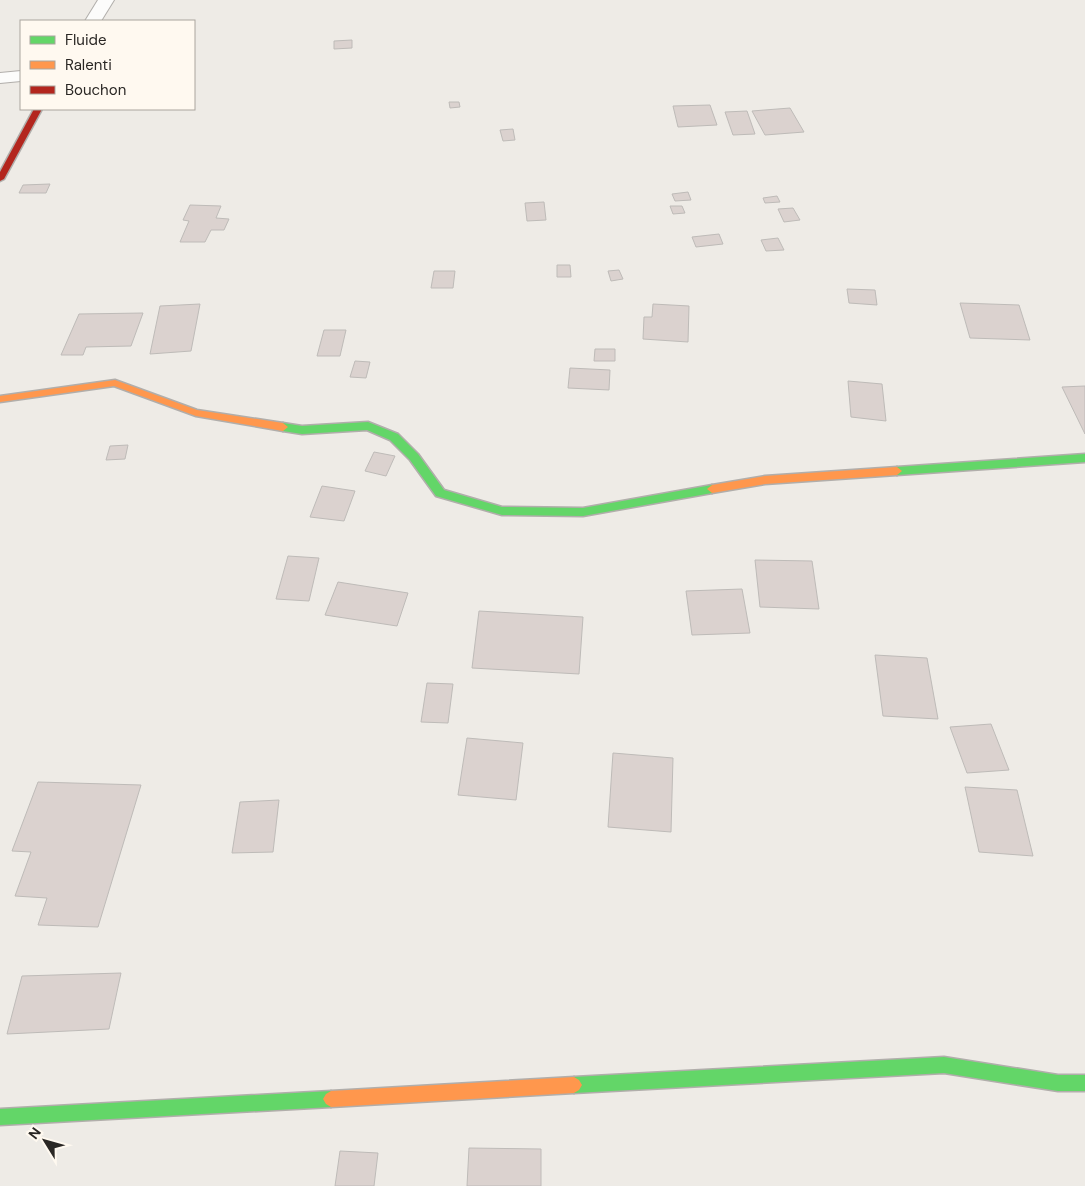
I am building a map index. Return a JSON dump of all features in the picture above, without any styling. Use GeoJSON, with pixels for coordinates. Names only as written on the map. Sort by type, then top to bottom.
{"type":"FeatureCollection","features":[{"type":"Feature","properties":{"kind":"street"},"geometry":{"type":"LineString","coordinates":[[94,20],[106,0]]}},
{"type":"Feature","properties":{"kind":"street"},"geometry":{"type":"LineString","coordinates":[[0,78],[20,76]]}},
{"type":"Feature","properties":{"kind":"street"},"geometry":{"type":"LineString","coordinates":[[0,179],[37,110]]}},
{"type":"Feature","properties":{"kind":"street"},"geometry":{"type":"LineString","coordinates":[[0,399],[115,383],[196,413],[302,430],[368,426],[394,437],[414,457],[440,493],[502,511],[583,512],[765,480],[1085,458]]}},
{"type":"Feature","properties":{"kind":"street"},"geometry":{"type":"LineString","coordinates":[[0,1117],[944,1065],[1058,1083],[1085,1083]]}},
{"type":"Feature","properties":{"kind":"building"},"geometry":{"type":"Polygon","coordinates":[[[352,40],[352,48],[334,49],[334,41],[352,40]]]}},
{"type":"Feature","properties":{"kind":"building"},"geometry":{"type":"Polygon","coordinates":[[[449,102],[459,102],[460,107],[450,108],[449,102]]]}},
{"type":"Feature","properties":{"kind":"building"},"geometry":{"type":"Polygon","coordinates":[[[710,105],[717,125],[678,127],[673,106],[710,105]]]}},
{"type":"Feature","properties":{"kind":"building"},"geometry":{"type":"Polygon","coordinates":[[[790,108],[804,132],[765,135],[752,111],[790,108]]]}},
{"type":"Feature","properties":{"kind":"building"},"geometry":{"type":"Polygon","coordinates":[[[747,111],[755,134],[733,135],[725,112],[747,111]]]}},
{"type":"Feature","properties":{"kind":"building"},"geometry":{"type":"Polygon","coordinates":[[[513,129],[515,140],[503,141],[500,130],[513,129]]]}},
{"type":"Feature","properties":{"kind":"building"},"geometry":{"type":"Polygon","coordinates":[[[50,184],[46,193],[19,193],[23,185],[50,184]]]}},
{"type":"Feature","properties":{"kind":"building"},"geometry":{"type":"Polygon","coordinates":[[[688,192],[691,200],[675,201],[672,194],[688,192]]]}},
{"type":"Feature","properties":{"kind":"building"},"geometry":{"type":"Polygon","coordinates":[[[777,196],[780,202],[765,203],[763,198],[777,196]]]}},
{"type":"Feature","properties":{"kind":"building"},"geometry":{"type":"Polygon","coordinates":[[[544,202],[546,220],[527,221],[525,203],[544,202]]]}},
{"type":"Feature","properties":{"kind":"building"},"geometry":{"type":"Polygon","coordinates":[[[190,205],[221,206],[216,218],[229,219],[224,230],[211,230],[205,242],[180,242],[189,221],[183,220],[190,205]]]}},
{"type":"Feature","properties":{"kind":"building"},"geometry":{"type":"Polygon","coordinates":[[[670,206],[682,206],[685,213],[673,214],[670,206]]]}},
{"type":"Feature","properties":{"kind":"building"},"geometry":{"type":"Polygon","coordinates":[[[793,208],[800,220],[784,222],[778,209],[793,208]]]}},
{"type":"Feature","properties":{"kind":"building"},"geometry":{"type":"Polygon","coordinates":[[[719,234],[723,244],[696,247],[692,237],[719,234]]]}},
{"type":"Feature","properties":{"kind":"building"},"geometry":{"type":"Polygon","coordinates":[[[778,238],[784,250],[766,251],[761,240],[778,238]]]}},
{"type":"Feature","properties":{"kind":"building"},"geometry":{"type":"Polygon","coordinates":[[[557,265],[570,265],[571,277],[557,277],[557,265]]]}},
{"type":"Feature","properties":{"kind":"building"},"geometry":{"type":"Polygon","coordinates":[[[619,270],[623,279],[611,281],[608,271],[619,270]]]}},
{"type":"Feature","properties":{"kind":"building"},"geometry":{"type":"Polygon","coordinates":[[[434,271],[455,271],[453,288],[431,288],[434,271]]]}},
{"type":"Feature","properties":{"kind":"building"},"geometry":{"type":"Polygon","coordinates":[[[847,289],[875,290],[877,305],[849,303],[847,289]]]}},
{"type":"Feature","properties":{"kind":"building"},"geometry":{"type":"Polygon","coordinates":[[[960,303],[1019,305],[1030,340],[970,338],[960,303]]]}},
{"type":"Feature","properties":{"kind":"building"},"geometry":{"type":"Polygon","coordinates":[[[200,304],[191,351],[150,354],[160,306],[200,304]]]}},
{"type":"Feature","properties":{"kind":"building"},"geometry":{"type":"Polygon","coordinates":[[[653,304],[689,306],[688,342],[643,339],[644,317],[652,317],[653,304]]]}},
{"type":"Feature","properties":{"kind":"building"},"geometry":{"type":"Polygon","coordinates":[[[143,313],[131,346],[86,347],[83,355],[61,355],[79,314],[143,313]]]}},
{"type":"Feature","properties":{"kind":"building"},"geometry":{"type":"Polygon","coordinates":[[[324,330],[346,330],[340,356],[317,356],[324,330]]]}},
{"type":"Feature","properties":{"kind":"building"},"geometry":{"type":"Polygon","coordinates":[[[595,349],[615,349],[615,361],[594,361],[595,349]]]}},
{"type":"Feature","properties":{"kind":"building"},"geometry":{"type":"Polygon","coordinates":[[[355,361],[370,362],[366,378],[350,377],[355,361]]]}},
{"type":"Feature","properties":{"kind":"building"},"geometry":{"type":"Polygon","coordinates":[[[570,368],[610,370],[609,390],[568,388],[570,368]]]}},
{"type":"Feature","properties":{"kind":"building"},"geometry":{"type":"Polygon","coordinates":[[[848,381],[882,384],[886,421],[851,417],[848,381]]]}},
{"type":"Feature","properties":{"kind":"building"},"geometry":{"type":"Polygon","coordinates":[[[1085,386],[1085,434],[1062,387],[1085,386]]]}},
{"type":"Feature","properties":{"kind":"building"},"geometry":{"type":"Polygon","coordinates":[[[128,445],[125,459],[106,460],[110,446],[128,445]]]}},
{"type":"Feature","properties":{"kind":"building"},"geometry":{"type":"Polygon","coordinates":[[[374,452],[395,456],[386,476],[365,471],[374,452]]]}},
{"type":"Feature","properties":{"kind":"building"},"geometry":{"type":"Polygon","coordinates":[[[322,486],[355,491],[344,521],[310,517],[322,486]]]}},
{"type":"Feature","properties":{"kind":"building"},"geometry":{"type":"Polygon","coordinates":[[[288,556],[319,558],[309,601],[276,599],[288,556]]]}},
{"type":"Feature","properties":{"kind":"building"},"geometry":{"type":"Polygon","coordinates":[[[755,560],[812,561],[819,609],[760,607],[755,560]]]}},
{"type":"Feature","properties":{"kind":"building"},"geometry":{"type":"Polygon","coordinates":[[[338,582],[408,593],[397,626],[325,615],[338,582]]]}},
{"type":"Feature","properties":{"kind":"building"},"geometry":{"type":"Polygon","coordinates":[[[742,589],[750,633],[692,635],[686,591],[742,589]]]}},
{"type":"Feature","properties":{"kind":"building"},"geometry":{"type":"Polygon","coordinates":[[[479,611],[583,617],[579,674],[472,668],[479,611]]]}},
{"type":"Feature","properties":{"kind":"building"},"geometry":{"type":"Polygon","coordinates":[[[875,655],[927,658],[938,719],[883,716],[875,655]]]}},
{"type":"Feature","properties":{"kind":"building"},"geometry":{"type":"Polygon","coordinates":[[[427,683],[453,684],[448,723],[421,722],[427,683]]]}},
{"type":"Feature","properties":{"kind":"building"},"geometry":{"type":"Polygon","coordinates":[[[991,724],[1009,770],[967,773],[950,727],[991,724]]]}},
{"type":"Feature","properties":{"kind":"building"},"geometry":{"type":"Polygon","coordinates":[[[467,738],[523,743],[516,800],[458,795],[467,738]]]}},
{"type":"Feature","properties":{"kind":"building"},"geometry":{"type":"Polygon","coordinates":[[[613,753],[673,758],[671,832],[608,827],[613,753]]]}},
{"type":"Feature","properties":{"kind":"building"},"geometry":{"type":"Polygon","coordinates":[[[38,782],[141,785],[98,927],[38,925],[47,898],[15,896],[31,852],[12,851],[38,782]]]}},
{"type":"Feature","properties":{"kind":"building"},"geometry":{"type":"Polygon","coordinates":[[[965,787],[1017,790],[1033,856],[979,852],[965,787]]]}},
{"type":"Feature","properties":{"kind":"building"},"geometry":{"type":"Polygon","coordinates":[[[279,800],[273,852],[232,853],[240,802],[279,800]]]}},
{"type":"Feature","properties":{"kind":"building"},"geometry":{"type":"Polygon","coordinates":[[[121,973],[109,1029],[7,1034],[22,976],[121,973]]]}},
{"type":"Feature","properties":{"kind":"building"},"geometry":{"type":"Polygon","coordinates":[[[469,1148],[541,1149],[541,1186],[467,1186],[469,1148]]]}},
{"type":"Feature","properties":{"kind":"building"},"geometry":{"type":"Polygon","coordinates":[[[340,1151],[378,1153],[374,1186],[335,1186],[340,1151]]]}},
{"type":"Feature","properties":{"kind":"traffic: fast"},"geometry":{"type":"LineString","coordinates":[[283,427],[302,430],[368,426],[394,437],[414,457],[440,493],[502,511],[583,512],[712,489]]}},
{"type":"Feature","properties":{"kind":"traffic: fast"},"geometry":{"type":"LineString","coordinates":[[897,471],[1085,458]]}},
{"type":"Feature","properties":{"kind":"traffic: fast"},"geometry":{"type":"LineString","coordinates":[[574,1085],[944,1065],[1058,1083],[1085,1083]]}},
{"type":"Feature","properties":{"kind":"traffic: fast"},"geometry":{"type":"LineString","coordinates":[[0,1117],[331,1099]]}},
{"type":"Feature","properties":{"kind":"traffic: slow"},"geometry":{"type":"LineString","coordinates":[[0,399],[115,383],[196,413],[283,427]]}},
{"type":"Feature","properties":{"kind":"traffic: slow"},"geometry":{"type":"LineString","coordinates":[[712,489],[765,480],[897,471]]}},
{"type":"Feature","properties":{"kind":"traffic: slow"},"geometry":{"type":"LineString","coordinates":[[331,1099],[574,1085]]}},
{"type":"Feature","properties":{"kind":"traffic: jam"},"geometry":{"type":"LineString","coordinates":[[0,179],[37,110]]}}]}
